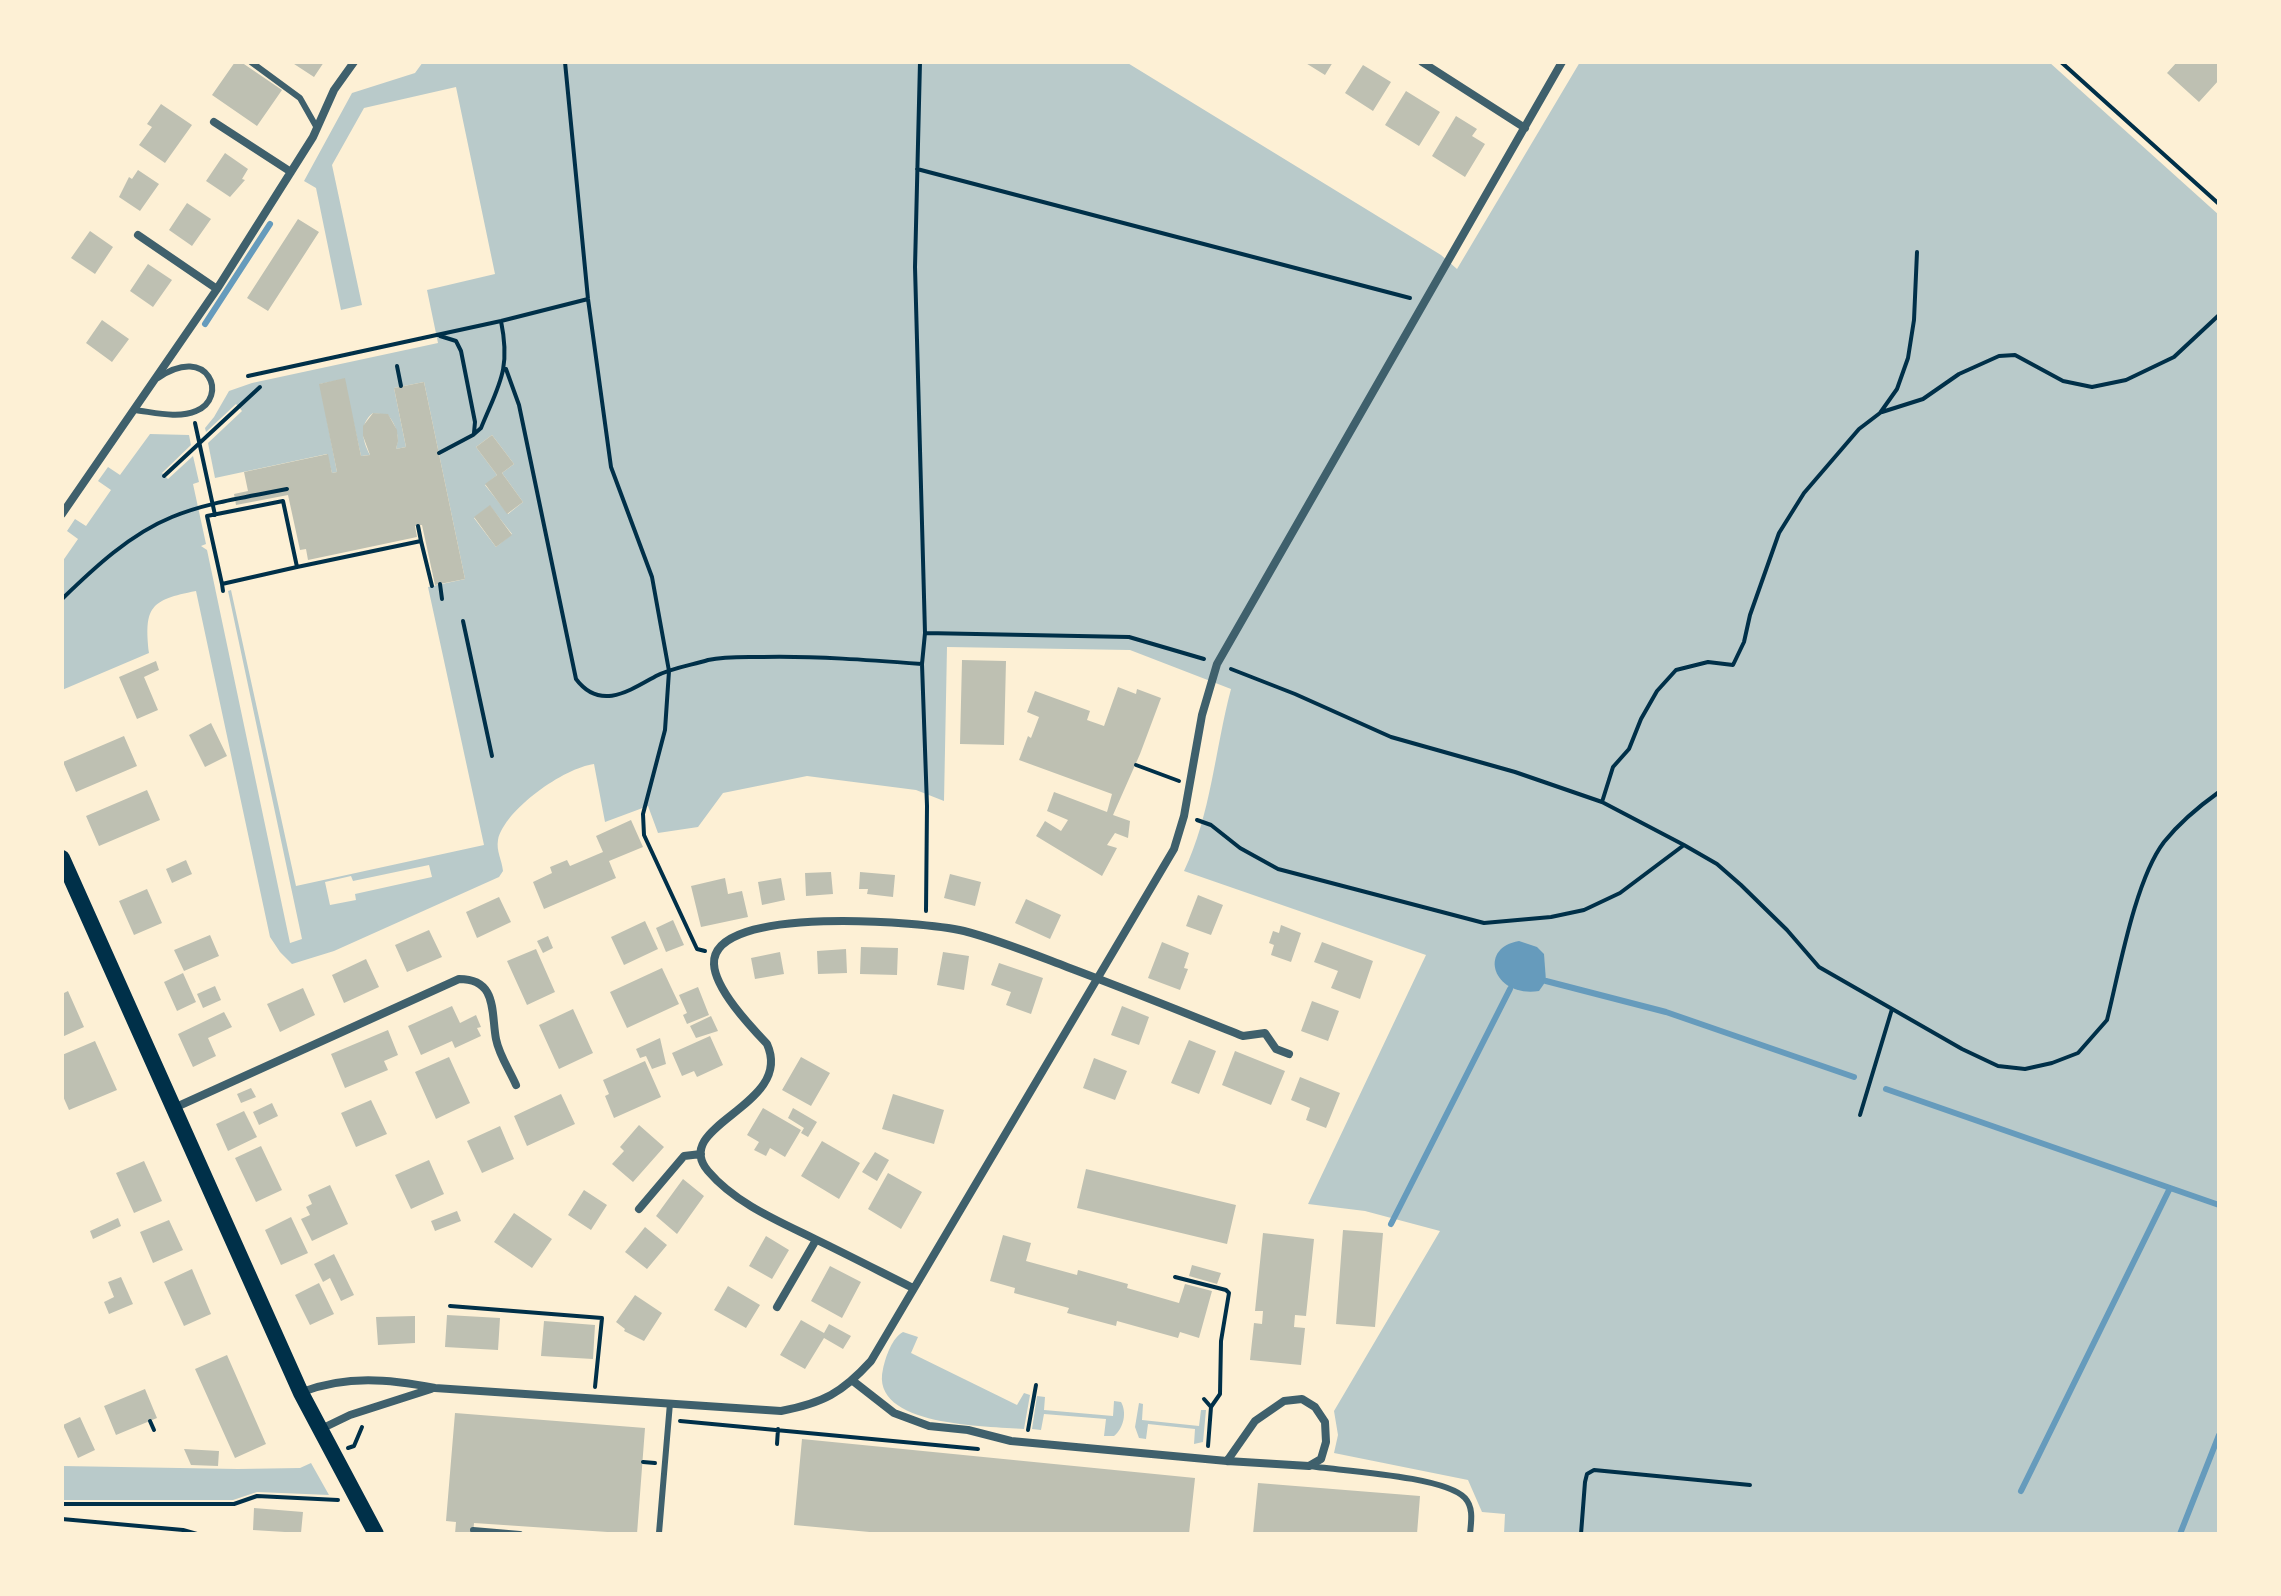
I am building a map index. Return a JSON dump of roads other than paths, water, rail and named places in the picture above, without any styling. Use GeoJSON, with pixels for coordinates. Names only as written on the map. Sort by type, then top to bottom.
{"type":"FeatureCollection","features":[{"type":"Feature","properties":{"kind":"main road"},"geometry":{"type":"LineString","coordinates":[[62,858],[301,1393],[376,1534]]}},
{"type":"Feature","properties":{"kind":"street"},"geometry":{"type":"LineString","coordinates":[[62,514],[217,289],[291,172],[317,128],[334,90],[354,62]]}},
{"type":"Feature","properties":{"kind":"street"},"geometry":{"type":"LineString","coordinates":[[1422,62],[1525,128]]}},
{"type":"Feature","properties":{"kind":"street"},"geometry":{"type":"LineString","coordinates":[[301,1393],[324,1384],[352,1379],[395,1380],[435,1388],[781,1411],[830,1398],[853,1381],[871,1361],[1166,865],[1184,816],[1202,715],[1217,664],[1562,62]]}},
{"type":"Feature","properties":{"kind":"street"},"geometry":{"type":"LineString","coordinates":[[214,122],[291,172]]}},
{"type":"Feature","properties":{"kind":"street"},"geometry":{"type":"LineString","coordinates":[[138,235],[217,289]]}},
{"type":"Feature","properties":{"kind":"street"},"geometry":{"type":"LineString","coordinates":[[913,1288],[772,1218],[734,1194],[706,1169],[701,1154],[703,1143],[710,1133],[767,1084],[772,1068],[772,1055],[767,1044],[720,984],[714,965],[716,953],[727,941],[771,927],[812,921],[861,919],[926,923],[1000,941],[1243,1036],[1265,1033],[1276,1049],[1289,1054]]}},
{"type":"Feature","properties":{"kind":"street"},"geometry":{"type":"LineString","coordinates":[[174,1109],[459,979],[480,983],[487,993],[494,1009],[496,1038],[516,1085]]}},
{"type":"Feature","properties":{"kind":"street"},"geometry":{"type":"LineString","coordinates":[[639,1209],[684,1156],[701,1154]]}},
{"type":"Feature","properties":{"kind":"street"},"geometry":{"type":"LineString","coordinates":[[777,1307],[816,1240]]}},
{"type":"Feature","properties":{"kind":"street"},"geometry":{"type":"LineString","coordinates":[[853,1381],[894,1413],[929,1426],[968,1430],[1027,1443],[1227,1461],[1309,1466],[1321,1459],[1326,1442],[1325,1422],[1315,1407],[1302,1399],[1284,1401],[1255,1421],[1227,1461]]}},
{"type":"Feature","properties":{"kind":"street"},"geometry":{"type":"LineString","coordinates":[[321,1429],[350,1415],[435,1388]]}},
{"type":"Feature","properties":{"kind":"lane"},"geometry":{"type":"LineString","coordinates":[[251,62],[300,98],[317,128]]}},
{"type":"Feature","properties":{"kind":"lane"},"geometry":{"type":"LineString","coordinates":[[134,410],[194,417],[212,396],[209,377],[199,367],[186,365],[172,368],[155,380]]}},
{"type":"Feature","properties":{"kind":"lane"},"geometry":{"type":"LineString","coordinates":[[669,1534],[659,1534],[670,1403]]}},
{"type":"Feature","properties":{"kind":"lane"},"geometry":{"type":"LineString","coordinates":[[1309,1466],[1424,1481],[1452,1488],[1468,1500],[1470,1534]]}},
{"type":"Feature","properties":{"kind":"lane"},"geometry":{"type":"LineString","coordinates":[[473,1530],[520,1534]]}},
{"type":"Feature","properties":{"kind":"water"},"geometry":{"type":"Polygon","coordinates":[[[1519,941],[1537,947],[1544,954],[1546,981],[1539,991],[1511,987],[1501,980],[1496,971],[1498,953],[1506,945],[1519,941]]]}},
{"type":"Feature","properties":{"kind":"waterway"},"geometry":{"type":"LineString","coordinates":[[205,324],[270,224]]}},
{"type":"Feature","properties":{"kind":"waterway"},"geometry":{"type":"LineString","coordinates":[[1546,981],[1666,1012],[1854,1077]]}},
{"type":"Feature","properties":{"kind":"waterway"},"geometry":{"type":"LineString","coordinates":[[1391,1224],[1510,989]]}},
{"type":"Feature","properties":{"kind":"waterway"},"geometry":{"type":"LineString","coordinates":[[1886,1089],[2219,1205]]}},
{"type":"Feature","properties":{"kind":"waterway"},"geometry":{"type":"LineString","coordinates":[[2021,1491],[2170,1188]]}},
{"type":"Feature","properties":{"kind":"waterway"},"geometry":{"type":"LineString","coordinates":[[2180,1534],[2219,1435]]}}]}
